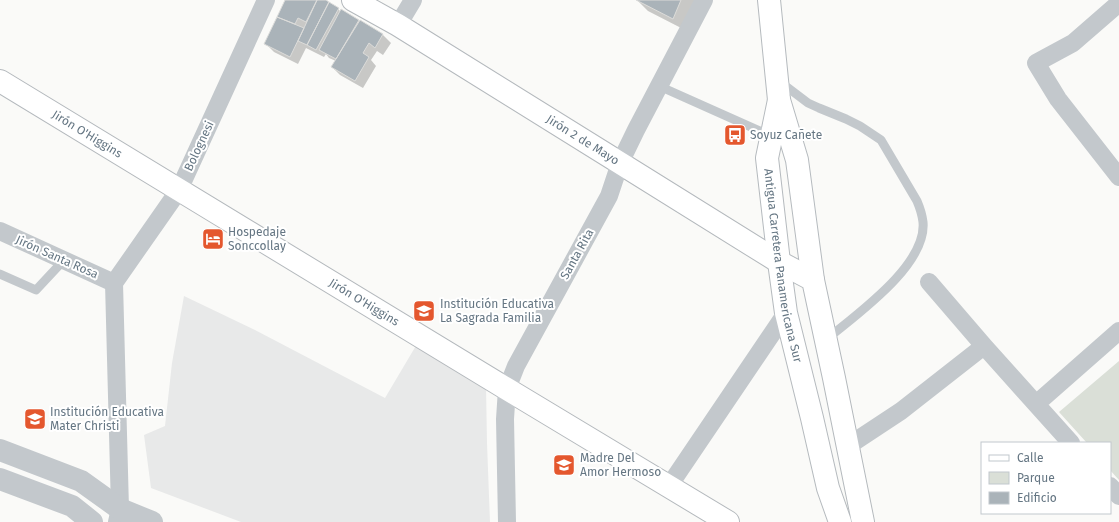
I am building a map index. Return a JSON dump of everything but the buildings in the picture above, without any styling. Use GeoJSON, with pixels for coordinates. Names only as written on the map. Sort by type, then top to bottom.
{"type":"FeatureCollection","features":[{"type":"Feature","properties":{"kind":"main road","name":"Jirón 2 de Mayo"},"geometry":{"type":"LineString","coordinates":[[353,0],[398,25],[779,262],[813,280]]}},
{"type":"Feature","properties":{"kind":"main road"},"geometry":{"type":"LineString","coordinates":[[769,0],[778,90],[798,160],[813,280],[863,522]]}},
{"type":"Feature","properties":{"kind":"main road","name":"Jirón O'Higgins"},"geometry":{"type":"LineString","coordinates":[[0,81],[507,390],[728,522]]}},
{"type":"Feature","properties":{"kind":"main road","name":"Antigua Carretera Panamericana Sur"},"geometry":{"type":"LineString","coordinates":[[778,90],[767,158],[786,313],[828,488],[840,522]]}},
{"type":"Feature","properties":{"kind":"street","name":"Bolognesi"},"geometry":{"type":"LineString","coordinates":[[114,283],[179,190],[266,0]]}},
{"type":"Feature","properties":{"kind":"street"},"geometry":{"type":"LineString","coordinates":[[398,25],[413,0]]}},
{"type":"Feature","properties":{"kind":"street","name":"Santa Rita"},"geometry":{"type":"LineString","coordinates":[[506,522],[505,419],[507,390],[516,366],[609,196],[620,163],[704,0]]}},
{"type":"Feature","properties":{"kind":"street"},"geometry":{"type":"LineString","coordinates":[[1119,3],[1073,43],[1036,63],[1058,99],[1119,177]]}},
{"type":"Feature","properties":{"kind":"street","name":"Jirón Santa Rosa"},"geometry":{"type":"LineString","coordinates":[[0,231],[114,283]]}},
{"type":"Feature","properties":{"kind":"street"},"geometry":{"type":"LineString","coordinates":[[929,282],[1070,442]]}},
{"type":"Feature","properties":{"kind":"street"},"geometry":{"type":"LineString","coordinates":[[114,283],[118,516]]}},
{"type":"Feature","properties":{"kind":"street"},"geometry":{"type":"LineString","coordinates":[[669,486],[786,313]]}},
{"type":"Feature","properties":{"kind":"street"},"geometry":{"type":"LineString","coordinates":[[1036,404],[1119,331]]}},
{"type":"Feature","properties":{"kind":"street"},"geometry":{"type":"LineString","coordinates":[[848,446],[901,411],[984,346]]}},
{"type":"Feature","properties":{"kind":"street"},"geometry":{"type":"LineString","coordinates":[[0,450],[81,481],[118,516],[152,522]]}},
{"type":"Feature","properties":{"kind":"street"},"geometry":{"type":"LineString","coordinates":[[0,479],[72,506],[92,522]]}},
{"type":"Feature","properties":{"kind":"street"},"geometry":{"type":"LineString","coordinates":[[1111,487],[1119,496]]}},
{"type":"Feature","properties":{"kind":"lane"},"geometry":{"type":"LineString","coordinates":[[659,86],[771,136]]}},
{"type":"Feature","properties":{"kind":"lane"},"geometry":{"type":"LineString","coordinates":[[778,90],[846,119],[860,126],[881,140],[917,201],[921,211],[923,222],[920,241],[909,263],[898,278],[826,340]]}},
{"type":"Feature","properties":{"kind":"lane"},"geometry":{"type":"LineString","coordinates":[[0,274],[36,290],[64,260]]}},
{"type":"Feature","properties":{"kind":"shaded area"},"geometry":{"type":"Polygon","coordinates":[[[184,296],[255,330],[385,398],[417,344],[486,386],[490,522],[241,522],[151,488],[144,435],[165,426],[172,363],[184,296]]]}},
{"type":"Feature","properties":{"kind":"green space"},"geometry":{"type":"Polygon","coordinates":[[[1119,361],[1119,480],[1111,471],[1111,442],[1086,442],[1059,412],[1119,361]]]}},
{"type":"Feature","properties":{"kind":"place","name":"Soyuz Cañete"},"geometry":{"type":"Point","coordinates":[735,135]}},
{"type":"Feature","properties":{"kind":"place","name":"Hospedaje Sonccollay"},"geometry":{"type":"Point","coordinates":[213,239]}},
{"type":"Feature","properties":{"kind":"place","name":"Institución Educativa La Sagrada Familia"},"geometry":{"type":"Point","coordinates":[424,311]}},
{"type":"Feature","properties":{"kind":"place","name":"Institución Educativa Mater Christi"},"geometry":{"type":"Point","coordinates":[35,419]}},
{"type":"Feature","properties":{"kind":"place","name":"Madre Del Amor Hermoso"},"geometry":{"type":"Point","coordinates":[564,465]}}]}
